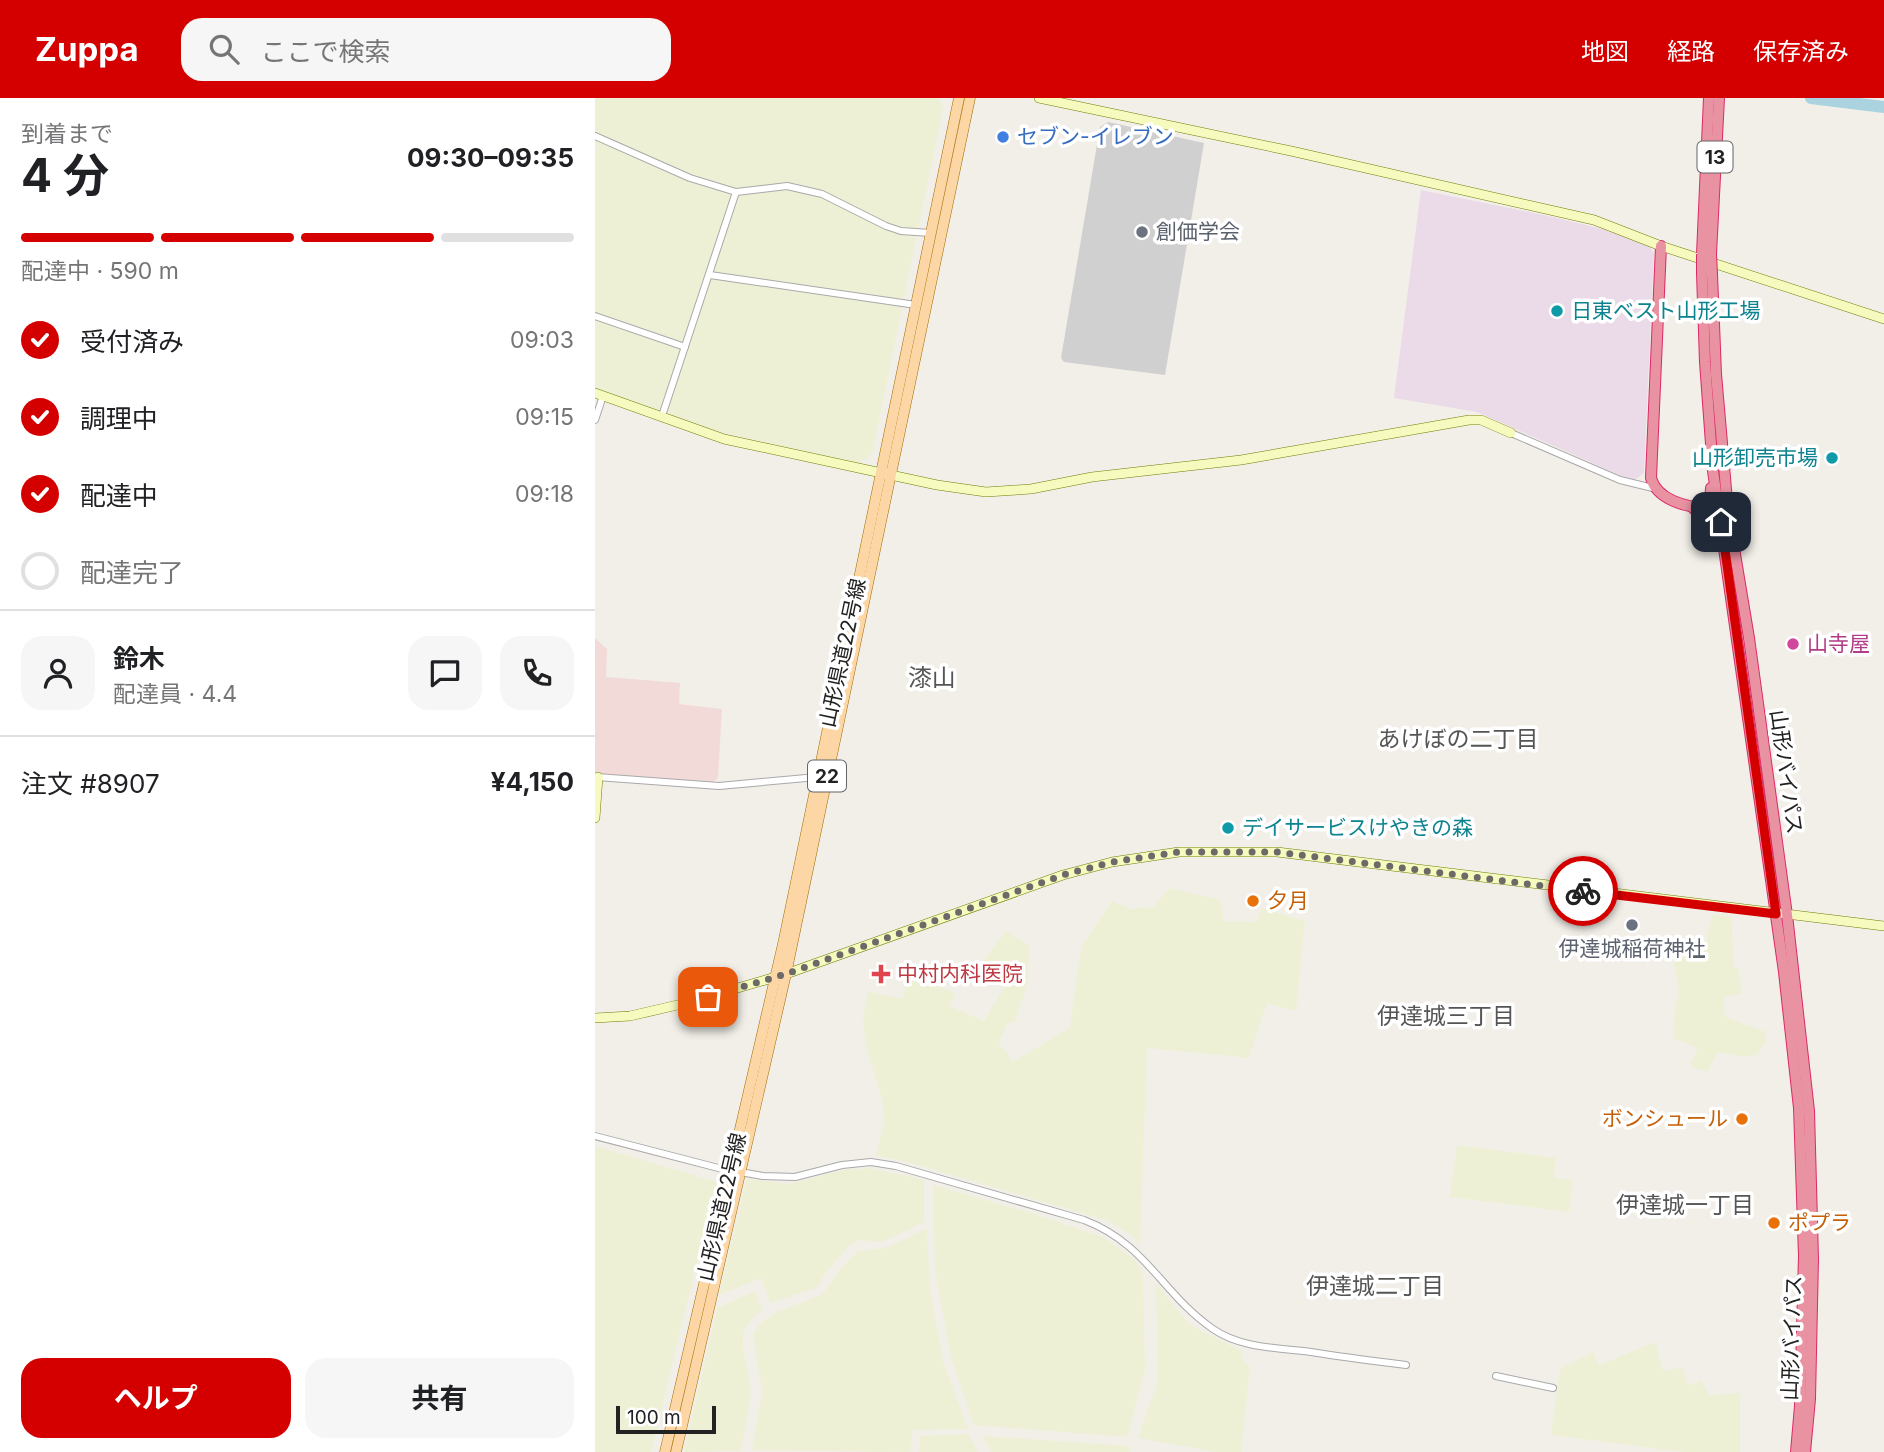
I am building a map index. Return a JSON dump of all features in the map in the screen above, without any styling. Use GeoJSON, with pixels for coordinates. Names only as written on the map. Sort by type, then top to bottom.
{"type":"FeatureCollection","features":[{"type":"Feature","properties":{"kind":"highway","name":"山形バイパス"},"geometry":{"type":"LineString","coordinates":[[1709,98],[1705,362],[1713,471],[1781,914],[1799,1108],[1803,1209],[1803,1327],[1796,1452]]}},
{"type":"Feature","properties":{"kind":"highway","name":"山形バイパス"},"geometry":{"type":"LineString","coordinates":[[1707,215],[1719,98]]}},
{"type":"Feature","properties":{"kind":"highway"},"geometry":{"type":"LineString","coordinates":[[1661,246],[1650,464],[1653,488],[1668,498],[1693,508],[1706,508],[1712,492],[1708,456],[1710,430]]}},
{"type":"Feature","properties":{"kind":"highway","name":"山形バイパス"},"geometry":{"type":"LineString","coordinates":[[1707,274],[1728,512],[1808,1111],[1812,1172],[1813,1321],[1805,1452]]}},
{"type":"Feature","properties":{"kind":"highway"},"geometry":{"type":"LineString","coordinates":[[1693,508],[1714,528],[1718,536],[1737,637]]}},
{"type":"Feature","properties":{"kind":"main road","name":"山形県道22号線"},"geometry":{"type":"LineString","coordinates":[[665,1452],[786,974],[959,98]]}},
{"type":"Feature","properties":{"kind":"main road","name":"山形県道22号線"},"geometry":{"type":"LineString","coordinates":[[676,1452],[817,777],[970,98]]}},
{"type":"Feature","properties":{"kind":"street"},"geometry":{"type":"LineString","coordinates":[[1038,98],[1291,151],[1594,220],[1661,246],[1884,318]]}},
{"type":"Feature","properties":{"kind":"street"},"geometry":{"type":"LineString","coordinates":[[595,136],[689,178],[736,192],[787,186],[822,194],[885,226],[901,231],[931,233]]}},
{"type":"Feature","properties":{"kind":"street"},"geometry":{"type":"LineString","coordinates":[[662,416],[736,192]]}},
{"type":"Feature","properties":{"kind":"street"},"geometry":{"type":"LineString","coordinates":[[710,275],[916,305]]}},
{"type":"Feature","properties":{"kind":"street"},"geometry":{"type":"LineString","coordinates":[[595,316],[685,347]]}},
{"type":"Feature","properties":{"kind":"street"},"geometry":{"type":"LineString","coordinates":[[595,420],[599,395],[725,439],[886,474],[986,492],[1031,489],[1092,477],[1241,460],[1469,420],[1481,421],[1620,480],[1653,488]]}},
{"type":"Feature","properties":{"kind":"street"},"geometry":{"type":"LineString","coordinates":[[595,818],[596,777],[719,786],[817,777]]}},
{"type":"Feature","properties":{"kind":"street"},"geometry":{"type":"LineString","coordinates":[[595,1018],[630,1016],[675,1006],[775,978],[1063,875],[1112,862],[1179,852],[1277,852],[1884,926]]}},
{"type":"Feature","properties":{"kind":"street"},"geometry":{"type":"LineString","coordinates":[[595,1136],[763,1176],[795,1177],[842,1165],[871,1162],[896,1166],[1101,1226],[1135,1250],[1199,1318],[1227,1337],[1260,1346],[1406,1365]]}},
{"type":"Feature","properties":{"kind":"street"},"geometry":{"type":"LineString","coordinates":[[1496,1376],[1553,1388]]}},
{"type":"Feature","properties":{"kind":"shaded area"},"geometry":{"type":"Polygon","coordinates":[[[1108,122],[1204,143],[1165,375],[1064,362],[1061,358],[1100,127],[1108,122]]]}},
{"type":"Feature","properties":{"kind":"shaded area"},"geometry":{"type":"Polygon","coordinates":[[[1421,190],[1602,229],[1649,246],[1654,253],[1644,473],[1633,481],[1477,412],[1394,398],[1421,190]]]}},
{"type":"Feature","properties":{"kind":"shaded area"},"geometry":{"type":"Polygon","coordinates":[[[595,638],[607,649],[606,677],[680,683],[679,704],[722,709],[718,778],[713,782],[595,774],[595,638]]]}},
{"type":"Feature","properties":{"kind":"green space"},"geometry":{"type":"Polygon","coordinates":[[[595,98],[939,98],[943,108],[872,454],[857,465],[716,431],[595,389],[595,98]]]}},
{"type":"Feature","properties":{"kind":"green space"},"geometry":{"type":"Polygon","coordinates":[[[1170,888],[1221,900],[1224,921],[1256,922],[1262,908],[1305,921],[1296,1011],[1267,1003],[1249,1058],[1147,1048],[1140,1244],[1129,1233],[1106,1220],[903,1161],[876,1156],[884,1121],[883,1103],[866,1046],[863,1019],[868,991],[902,999],[911,974],[955,993],[950,1006],[984,1021],[1004,988],[978,968],[1005,931],[1030,946],[1027,985],[1015,1021],[1007,1024],[999,1043],[1013,1062],[1070,1027],[1081,947],[1112,901],[1130,909],[1153,907],[1170,888]]]}},
{"type":"Feature","properties":{"kind":"green space"},"geometry":{"type":"Polygon","coordinates":[[[1713,914],[1731,916],[1734,967],[1739,969],[1742,994],[1723,997],[1725,1017],[1766,1032],[1765,1043],[1757,1055],[1741,1057],[1718,1052],[1707,1072],[1690,1066],[1698,1048],[1673,1038],[1679,992],[1674,964],[1674,938],[1706,941],[1713,914]]]}},
{"type":"Feature","properties":{"kind":"green space"},"geometry":{"type":"Polygon","coordinates":[[[1457,1145],[1556,1158],[1554,1178],[1573,1180],[1569,1212],[1450,1197],[1457,1145]]]}},
{"type":"Feature","properties":{"kind":"green space"},"geometry":{"type":"Polygon","coordinates":[[[595,1146],[720,1183],[702,1241],[651,1452],[595,1452],[595,1146]]]}},
{"type":"Feature","properties":{"kind":"green space"},"geometry":{"type":"Polygon","coordinates":[[[869,1168],[924,1180],[924,1222],[882,1242],[859,1240],[849,1246],[825,1273],[818,1287],[770,1303],[761,1278],[719,1295],[747,1179],[791,1184],[842,1170],[869,1168]]]}},
{"type":"Feature","properties":{"kind":"green space"},"geometry":{"type":"Polygon","coordinates":[[[933,1185],[1103,1237],[1136,1261],[1143,1275],[1145,1370],[1127,1437],[974,1425],[951,1358],[935,1270],[933,1185]]]}},
{"type":"Feature","properties":{"kind":"green space"},"geometry":{"type":"Polygon","coordinates":[[[927,1229],[930,1291],[944,1364],[968,1429],[913,1430],[910,1452],[752,1450],[762,1391],[753,1334],[760,1323],[775,1313],[823,1294],[840,1269],[858,1251],[885,1248],[927,1229]]]}},
{"type":"Feature","properties":{"kind":"green space"},"geometry":{"type":"Polygon","coordinates":[[[1156,1284],[1190,1325],[1241,1351],[1242,1361],[1250,1366],[1241,1452],[1215,1452],[1138,1438],[1158,1380],[1156,1284]]]}},
{"type":"Feature","properties":{"kind":"green space"},"geometry":{"type":"Polygon","coordinates":[[[755,1291],[762,1310],[751,1320],[743,1333],[751,1392],[741,1451],[684,1452],[717,1308],[755,1291]]]}},
{"type":"Feature","properties":{"kind":"green space"},"geometry":{"type":"Polygon","coordinates":[[[1655,1342],[1663,1370],[1670,1371],[1677,1367],[1683,1369],[1688,1385],[1701,1380],[1709,1395],[1740,1393],[1740,1452],[1684,1452],[1551,1435],[1560,1369],[1593,1352],[1599,1365],[1655,1342]]]}},
{"type":"Feature","properties":{"kind":"green space"},"geometry":{"type":"Polygon","coordinates":[[[968,1434],[978,1452],[919,1452],[920,1436],[968,1434]]]}},
{"type":"Feature","properties":{"kind":"green space"},"geometry":{"type":"Polygon","coordinates":[[[982,1436],[1130,1446],[1129,1452],[991,1452],[982,1436]]]}},
{"type":"Feature","properties":{"kind":"waterway"},"geometry":{"type":"LineString","coordinates":[[1811,98],[1884,107]]}},
{"type":"Feature","properties":{"kind":"way so far"},"geometry":{"type":"LineString","coordinates":[[708,997],[786,974],[1063,875],[1112,862],[1179,852],[1277,852],[1583,891]]}},
{"type":"Feature","properties":{"kind":"place","name":"セブン-イレブン"},"geometry":{"type":"Point","coordinates":[1003,137]}},
{"type":"Feature","properties":{"kind":"place","name":"創価学会"},"geometry":{"type":"Point","coordinates":[1142,232]}},
{"type":"Feature","properties":{"kind":"place","name":"日東ベスト山形工場"},"geometry":{"type":"Point","coordinates":[1557,311]}},
{"type":"Feature","properties":{"kind":"place","name":"山形卸売市場"},"geometry":{"type":"Point","coordinates":[1832,458]}},
{"type":"Feature","properties":{"kind":"place","name":"山寺屋"},"geometry":{"type":"Point","coordinates":[1793,644]}},
{"type":"Feature","properties":{"kind":"place","name":"デイサービスけやきの森"},"geometry":{"type":"Point","coordinates":[1228,828]}},
{"type":"Feature","properties":{"kind":"place","name":"夕月"},"geometry":{"type":"Point","coordinates":[1253,901]}},
{"type":"Feature","properties":{"kind":"place","name":"伊達城稲荷神社"},"geometry":{"type":"Point","coordinates":[1632,925]}},
{"type":"Feature","properties":{"kind":"place","name":"中村内科医院"},"geometry":{"type":"Point","coordinates":[881,974]}},
{"type":"Feature","properties":{"kind":"place","name":"ボンシュール"},"geometry":{"type":"Point","coordinates":[1742,1119]}},
{"type":"Feature","properties":{"kind":"place","name":"ポプラ"},"geometry":{"type":"Point","coordinates":[1774,1223]}},
{"type":"Feature","properties":{"kind":"district","name":"漆山"},"geometry":{"type":"Point","coordinates":[932,678]}},
{"type":"Feature","properties":{"kind":"district","name":"あけぼの二丁目"},"geometry":{"type":"Point","coordinates":[1458,739]}},
{"type":"Feature","properties":{"kind":"district","name":"伊達城三丁目"},"geometry":{"type":"Point","coordinates":[1446,1016]}},
{"type":"Feature","properties":{"kind":"district","name":"伊達城一丁目"},"geometry":{"type":"Point","coordinates":[1685,1205]}},
{"type":"Feature","properties":{"kind":"district","name":"伊達城二丁目"},"geometry":{"type":"Point","coordinates":[1375,1286]}},
{"type":"Feature","properties":{"kind":"route"},"geometry":{"type":"LineString","coordinates":[[1583,891],[1776,914],[1721,522]]}}]}
